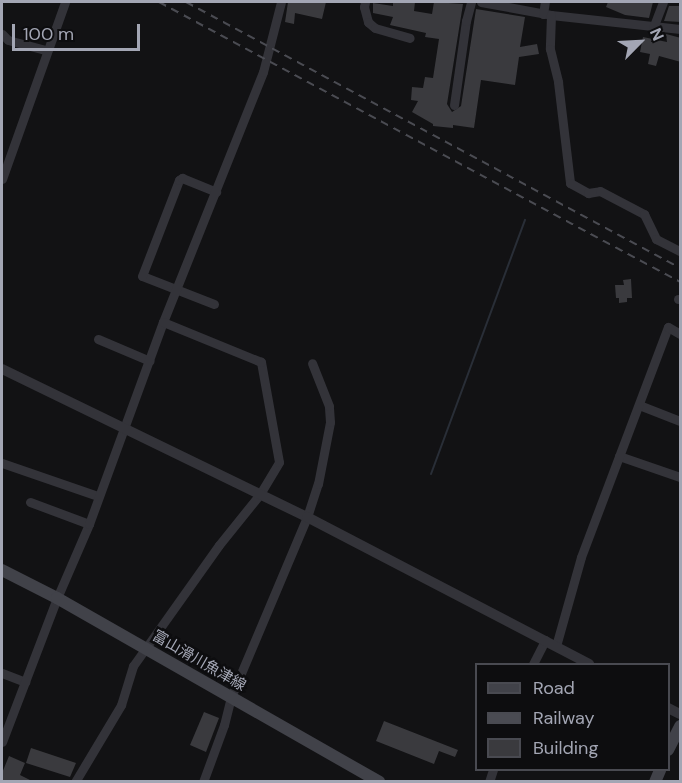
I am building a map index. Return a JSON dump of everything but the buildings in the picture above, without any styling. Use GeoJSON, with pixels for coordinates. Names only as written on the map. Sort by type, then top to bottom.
{"type":"FeatureCollection","features":[{"type":"Feature","properties":{"kind":"main road","name":"富山滑川魚津線"},"geometry":{"type":"LineString","coordinates":[[2,570],[57,598],[380,782]]}},
{"type":"Feature","properties":{"kind":"main road"},"geometry":{"type":"LineString","coordinates":[[670,748],[681,726]]}},
{"type":"Feature","properties":{"kind":"street"},"geometry":{"type":"LineString","coordinates":[[2,179],[46,50],[65,2]]}},
{"type":"Feature","properties":{"kind":"street"},"geometry":{"type":"LineString","coordinates":[[2,742],[57,598],[89,524],[163,322],[264,72],[282,2]]}},
{"type":"Feature","properties":{"kind":"street"},"geometry":{"type":"LineString","coordinates":[[365,2],[368,22],[375,28],[410,38]]}},
{"type":"Feature","properties":{"kind":"street"},"geometry":{"type":"LineString","coordinates":[[454,105],[465,21],[471,2]]}},
{"type":"Feature","properties":{"kind":"street"},"geometry":{"type":"LineString","coordinates":[[481,2],[547,15],[653,28],[681,29]]}},
{"type":"Feature","properties":{"kind":"street"},"geometry":{"type":"LineString","coordinates":[[545,2],[550,49],[558,82],[570,183],[588,193],[600,191],[644,214],[657,238],[681,251]]}},
{"type":"Feature","properties":{"kind":"street"},"geometry":{"type":"LineString","coordinates":[[653,28],[663,2]]}},
{"type":"Feature","properties":{"kind":"street"},"geometry":{"type":"LineString","coordinates":[[2,34],[8,40],[46,50]]}},
{"type":"Feature","properties":{"kind":"street"},"geometry":{"type":"LineString","coordinates":[[214,304],[142,276],[179,180],[182,178],[216,192]]}},
{"type":"Feature","properties":{"kind":"street"},"geometry":{"type":"LineString","coordinates":[[75,782],[121,705],[133,666],[219,545],[260,494],[279,462],[261,362],[163,322]]}},
{"type":"Feature","properties":{"kind":"street"},"geometry":{"type":"LineString","coordinates":[[556,646],[581,557],[668,327],[681,334]]}},
{"type":"Feature","properties":{"kind":"street"},"geometry":{"type":"LineString","coordinates":[[98,339],[150,361]]}},
{"type":"Feature","properties":{"kind":"street"},"geometry":{"type":"LineString","coordinates":[[203,782],[224,725],[231,697],[307,517],[318,484],[330,422],[330,406],[312,363]]}},
{"type":"Feature","properties":{"kind":"street"},"geometry":{"type":"LineString","coordinates":[[2,369],[307,517],[588,663]]}},
{"type":"Feature","properties":{"kind":"street"},"geometry":{"type":"LineString","coordinates":[[639,405],[681,421]]}},
{"type":"Feature","properties":{"kind":"street"},"geometry":{"type":"LineString","coordinates":[[619,456],[681,477]]}},
{"type":"Feature","properties":{"kind":"street"},"geometry":{"type":"LineString","coordinates":[[2,462],[98,496]]}},
{"type":"Feature","properties":{"kind":"street"},"geometry":{"type":"LineString","coordinates":[[30,502],[89,524]]}},
{"type":"Feature","properties":{"kind":"street"},"geometry":{"type":"LineString","coordinates":[[534,663],[545,640]]}},
{"type":"Feature","properties":{"kind":"street"},"geometry":{"type":"LineString","coordinates":[[2,673],[25,682]]}},
{"type":"Feature","properties":{"kind":"waterway"},"geometry":{"type":"LineString","coordinates":[[431,474],[525,220]]}},
{"type":"Feature","properties":{"kind":"railway"},"geometry":{"type":"LineString","coordinates":[[159,2],[680,282]]}},
{"type":"Feature","properties":{"kind":"railway"},"geometry":{"type":"LineString","coordinates":[[186,2],[680,268]]}}]}
